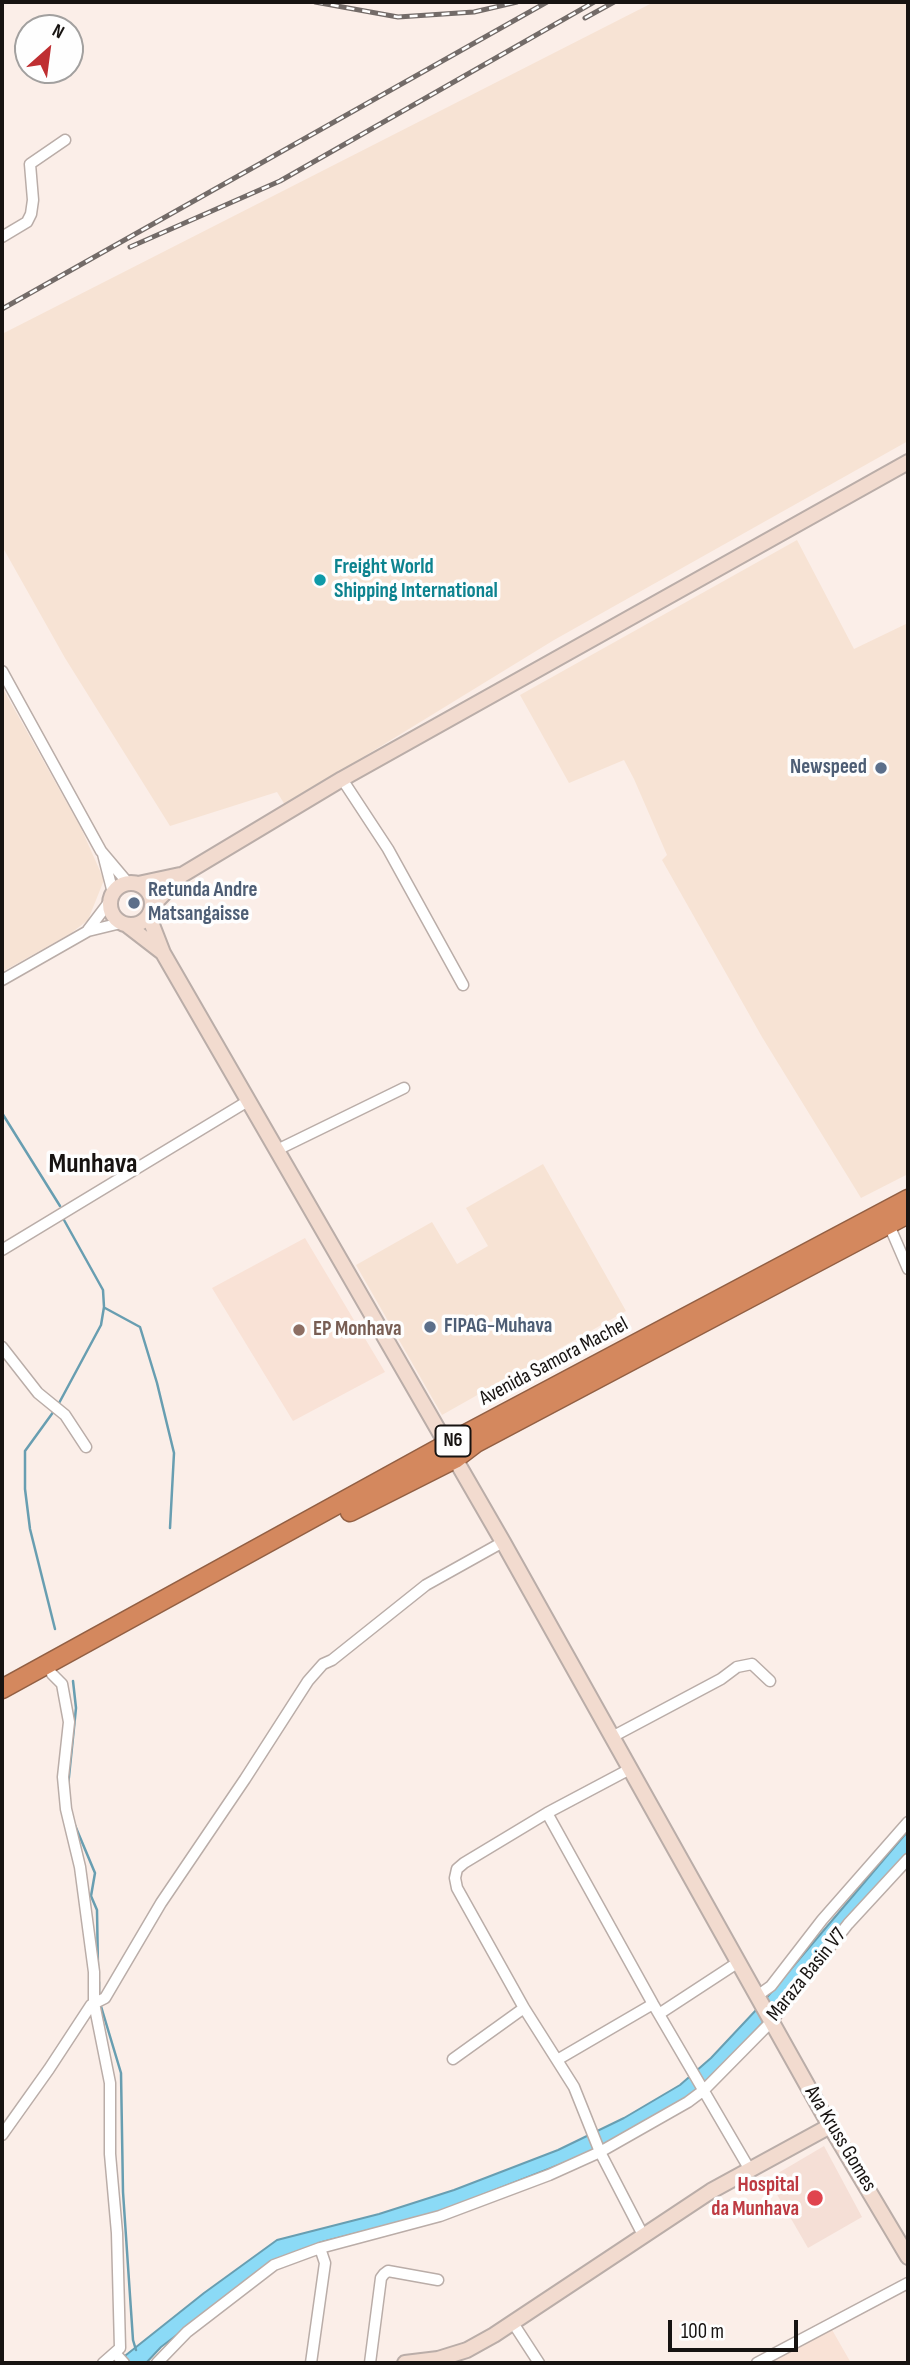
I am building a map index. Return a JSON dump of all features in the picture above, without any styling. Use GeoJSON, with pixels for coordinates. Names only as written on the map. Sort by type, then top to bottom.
{"type":"FeatureCollection","features":[{"type":"Feature","properties":{"kind":"highway","name":"Avenida Samora Machel"},"geometry":{"type":"LineString","coordinates":[[2,1689],[451,1452],[908,1199]]}},
{"type":"Feature","properties":{"kind":"highway","name":"Avenida Samora Machel"},"geometry":{"type":"LineString","coordinates":[[2,1700],[437,1466],[451,1452],[476,1443],[908,1214]]}},
{"type":"Feature","properties":{"kind":"main road"},"geometry":{"type":"LineString","coordinates":[[124,924],[137,925],[182,875],[342,779],[908,462]]}},
{"type":"Feature","properties":{"kind":"main road"},"geometry":{"type":"LineString","coordinates":[[163,953],[112,914],[112,897],[133,884],[182,875]]}},
{"type":"Feature","properties":{"kind":"main road"},"geometry":{"type":"LineString","coordinates":[[133,884],[149,892],[151,911],[163,953]]}},
{"type":"Feature","properties":{"kind":"main road","name":"Ava Kruss Gomes"},"geometry":{"type":"LineString","coordinates":[[163,953],[503,1542],[698,1888],[737,1963],[908,2257]]}},
{"type":"Feature","properties":{"kind":"main road"},"geometry":{"type":"LineString","coordinates":[[405,2363],[438,2359],[467,2350],[513,2323],[711,2191],[830,2126]]}},
{"type":"Feature","properties":{"kind":"street"},"geometry":{"type":"LineString","coordinates":[[2,237],[27,222],[31,214],[33,200],[30,164],[65,140]]}},
{"type":"Feature","properties":{"kind":"street"},"geometry":{"type":"LineString","coordinates":[[2,671],[102,850],[133,884]]}},
{"type":"Feature","properties":{"kind":"street"},"geometry":{"type":"LineString","coordinates":[[342,779],[388,849],[463,985]]}},
{"type":"Feature","properties":{"kind":"street"},"geometry":{"type":"LineString","coordinates":[[88,931],[112,897],[102,850]]}},
{"type":"Feature","properties":{"kind":"street"},"geometry":{"type":"LineString","coordinates":[[2,980],[88,931],[124,924]]}},
{"type":"Feature","properties":{"kind":"street"},"geometry":{"type":"LineString","coordinates":[[277,1150],[404,1088]]}},
{"type":"Feature","properties":{"kind":"street"},"geometry":{"type":"LineString","coordinates":[[2,1250],[248,1101]]}},
{"type":"Feature","properties":{"kind":"street"},"geometry":{"type":"LineString","coordinates":[[889,1224],[908,1269]]}},
{"type":"Feature","properties":{"kind":"street"},"geometry":{"type":"LineString","coordinates":[[2,1347],[38,1393],[65,1415],[86,1447]]}},
{"type":"Feature","properties":{"kind":"street"},"geometry":{"type":"LineString","coordinates":[[2,2135],[98,2001],[308,1681],[323,1664],[332,1660],[426,1585],[503,1542]]}},
{"type":"Feature","properties":{"kind":"street"},"geometry":{"type":"LineString","coordinates":[[612,1737],[720,1679],[737,1667],[752,1664],[770,1681]]}},
{"type":"Feature","properties":{"kind":"street"},"geometry":{"type":"LineString","coordinates":[[52,1674],[62,1684],[69,1722],[63,1777],[66,1809],[80,1867],[110,2083],[110,2154],[120,2299],[120,2348],[103,2363]]}},
{"type":"Feature","properties":{"kind":"street"},"geometry":{"type":"LineString","coordinates":[[630,1769],[547,1813],[464,1863],[457,1869],[455,1878],[457,1888],[524,2008],[575,2087],[600,2152],[644,2236]]}},
{"type":"Feature","properties":{"kind":"street"},"geometry":{"type":"LineString","coordinates":[[547,1813],[653,2004],[750,2170]]}},
{"type":"Feature","properties":{"kind":"street"},"geometry":{"type":"LineString","coordinates":[[757,1996],[771,1986],[822,1920],[908,1822]]}},
{"type":"Feature","properties":{"kind":"street","name":"Maraza Basin V7"},"geometry":{"type":"LineString","coordinates":[[157,2363],[187,2332],[274,2265],[320,2248],[440,2216],[600,2152],[688,2102],[704,2090],[772,2021],[848,1924],[908,1859]]}},
{"type":"Feature","properties":{"kind":"street"},"geometry":{"type":"LineString","coordinates":[[659,2014],[737,1963]]}},
{"type":"Feature","properties":{"kind":"street"},"geometry":{"type":"LineString","coordinates":[[557,2060],[653,2004]]}},
{"type":"Feature","properties":{"kind":"street"},"geometry":{"type":"LineString","coordinates":[[453,2059],[524,2008]]}},
{"type":"Feature","properties":{"kind":"street"},"geometry":{"type":"LineString","coordinates":[[311,2363],[325,2263],[320,2248]]}},
{"type":"Feature","properties":{"kind":"street"},"geometry":{"type":"LineString","coordinates":[[370,2363],[381,2278],[384,2274],[388,2271],[438,2280]]}},
{"type":"Feature","properties":{"kind":"street"},"geometry":{"type":"LineString","coordinates":[[757,2363],[908,2283]]}},
{"type":"Feature","properties":{"kind":"street"},"geometry":{"type":"LineString","coordinates":[[513,2323],[539,2363]]}},
{"type":"Feature","properties":{"kind":"street"},"geometry":{"type":"LineString","coordinates":[[115,2353],[124,2363]]}},
{"type":"Feature","properties":{"kind":"shaded area"},"geometry":{"type":"Polygon","coordinates":[[[654,2],[908,2],[908,441],[554,640],[285,805],[277,792],[170,826],[65,658],[2,546],[2,334],[654,2]]]}},
{"type":"Feature","properties":{"kind":"shaded area"},"geometry":{"type":"Polygon","coordinates":[[[797,540],[854,649],[908,623],[908,1174],[861,1198],[762,1037],[662,860],[667,855],[624,760],[569,783],[520,695],[797,540]]]}},
{"type":"Feature","properties":{"kind":"shaded area"},"geometry":{"type":"Polygon","coordinates":[[[2,687],[81,828],[104,880],[88,920],[70,934],[2,972],[2,687]]]}},
{"type":"Feature","properties":{"kind":"shaded area","name":"FIPAG-Muhava"},"geometry":{"type":"Polygon","coordinates":[[[543,1164],[626,1311],[442,1415],[356,1265],[432,1222],[457,1264],[488,1246],[466,1208],[543,1164]]]}},
{"type":"Feature","properties":{"kind":"shaded area","name":"EP Monhava"},"geometry":{"type":"Polygon","coordinates":[[[305,1238],[385,1372],[293,1421],[212,1288],[305,1238]]]}},
{"type":"Feature","properties":{"kind":"shaded area","name":"Hospital da Munhava"},"geometry":{"type":"Polygon","coordinates":[[[824,2146],[862,2217],[808,2248],[768,2179],[824,2146]]]}},
{"type":"Feature","properties":{"kind":"shaded area"},"geometry":{"type":"Polygon","coordinates":[[[831,2328],[851,2363],[768,2363],[831,2328]]]}},
{"type":"Feature","properties":{"kind":"water"},"geometry":{"type":"Polygon","coordinates":[[[908,1831],[908,1852],[845,1922],[777,2008],[708,2080],[686,2098],[594,2151],[439,2212],[322,2242],[274,2261],[161,2347],[146,2363],[116,2363],[204,2293],[277,2240],[379,2214],[454,2190],[558,2150],[624,2118],[680,2085],[711,2058],[757,2009],[908,1831]]]}},
{"type":"Feature","properties":{"kind":"waterway"},"geometry":{"type":"LineString","coordinates":[[2,1113],[60,1206]]}},
{"type":"Feature","properties":{"kind":"waterway"},"geometry":{"type":"LineString","coordinates":[[58,1405],[101,1325],[104,1307],[103,1290],[64,1220]]}},
{"type":"Feature","properties":{"kind":"waterway"},"geometry":{"type":"LineString","coordinates":[[105,1308],[140,1327],[157,1383],[174,1453],[170,1528]]}},
{"type":"Feature","properties":{"kind":"waterway"},"geometry":{"type":"LineString","coordinates":[[54,1411],[25,1451],[25,1489],[30,1529],[55,1629]]}},
{"type":"Feature","properties":{"kind":"waterway"},"geometry":{"type":"LineString","coordinates":[[68,1786],[76,1708],[73,1681]]}},
{"type":"Feature","properties":{"kind":"waterway"},"geometry":{"type":"LineString","coordinates":[[74,1823],[95,1873],[91,1896],[97,1910],[98,1969]]}},
{"type":"Feature","properties":{"kind":"waterway"},"geometry":{"type":"LineString","coordinates":[[99,1982],[99,1997]]}},
{"type":"Feature","properties":{"kind":"waterway"},"geometry":{"type":"LineString","coordinates":[[100,2003],[121,2073],[123,2192],[133,2340],[136,2350]]}},
{"type":"Feature","properties":{"kind":"railway"},"geometry":{"type":"LineString","coordinates":[[315,2],[398,17],[474,12],[517,2]]}},
{"type":"Feature","properties":{"kind":"railway"},"geometry":{"type":"LineString","coordinates":[[2,309],[547,2]]}},
{"type":"Feature","properties":{"kind":"railway"},"geometry":{"type":"LineString","coordinates":[[130,247],[280,181],[594,2]]}},
{"type":"Feature","properties":{"kind":"railway"},"geometry":{"type":"LineString","coordinates":[[585,18],[614,2]]}},
{"type":"Feature","properties":{"kind":"place","name":"Freight World Shipping International"},"geometry":{"type":"Point","coordinates":[320,580]}},
{"type":"Feature","properties":{"kind":"place","name":"Newspeed"},"geometry":{"type":"Point","coordinates":[881,768]}},
{"type":"Feature","properties":{"kind":"place","name":"Retunda Andre Matsangaisse"},"geometry":{"type":"Point","coordinates":[134,903]}},
{"type":"Feature","properties":{"kind":"place","name":"FIPAG-Muhava"},"geometry":{"type":"Point","coordinates":[430,1327]}},
{"type":"Feature","properties":{"kind":"place","name":"EP Monhava"},"geometry":{"type":"Point","coordinates":[299,1330]}},
{"type":"Feature","properties":{"kind":"place","name":"Hospital da Munhava"},"geometry":{"type":"Point","coordinates":[815,2198]}},
{"type":"Feature","properties":{"kind":"district","name":"Munhava"},"geometry":{"type":"Point","coordinates":[93,1165]}}]}
